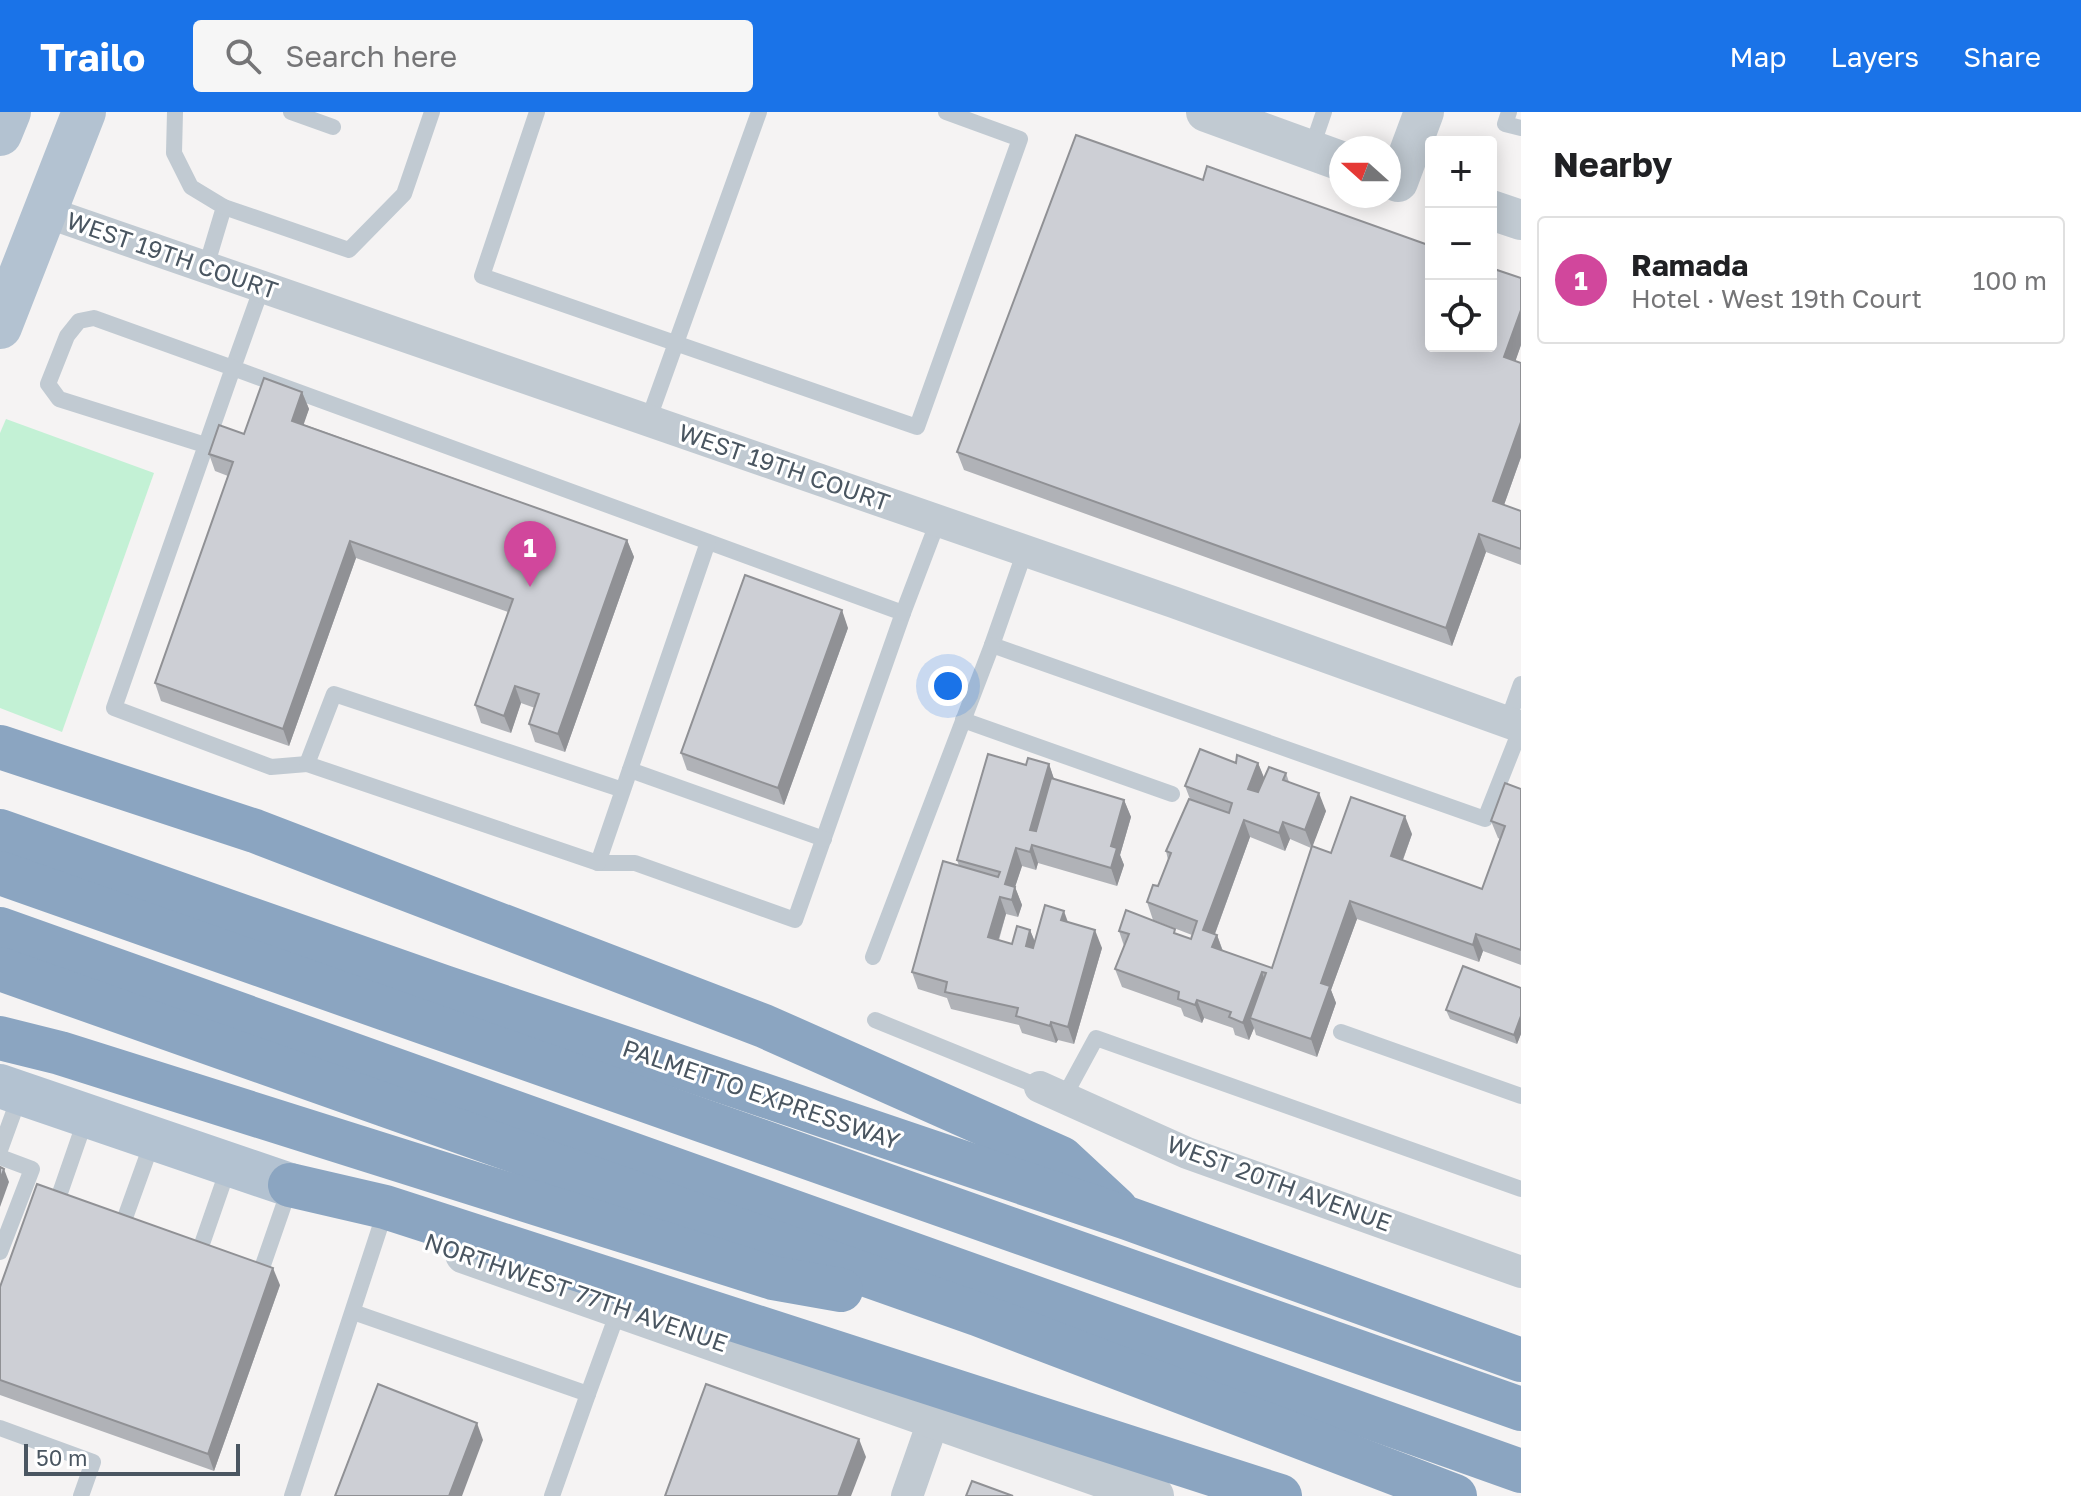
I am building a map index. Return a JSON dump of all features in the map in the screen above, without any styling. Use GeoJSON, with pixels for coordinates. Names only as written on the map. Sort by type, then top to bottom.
{"type":"FeatureCollection","features":[{"type":"Feature","properties":{"kind":"highway"},"geometry":{"type":"LineString","coordinates":[[0,747],[255,831],[764,1026],[1061,1158],[1127,1218]]}},
{"type":"Feature","properties":{"kind":"highway","name":"PALMETTO EXPRESSWAY"},"geometry":{"type":"LineString","coordinates":[[0,831],[444,987],[1127,1218],[1200,1247],[1521,1360]]}},
{"type":"Feature","properties":{"kind":"highway"},"geometry":{"type":"LineString","coordinates":[[0,873],[1521,1409]]}},
{"type":"Feature","properties":{"kind":"highway"},"geometry":{"type":"LineString","coordinates":[[0,929],[1521,1471]]}},
{"type":"Feature","properties":{"kind":"highway"},"geometry":{"type":"LineString","coordinates":[[0,969],[977,1314],[1455,1496]]}},
{"type":"Feature","properties":{"kind":"highway"},"geometry":{"type":"LineString","coordinates":[[0,1038],[60,1053],[773,1278],[977,1314]]}},
{"type":"Feature","properties":{"kind":"highway"},"geometry":{"type":"LineString","coordinates":[[290,1185],[385,1207],[1280,1496]]}},
{"type":"Feature","properties":{"kind":"highway"},"geometry":{"type":"LineString","coordinates":[[1200,1247],[1351,1348]]}},
{"type":"Feature","properties":{"kind":"main road"},"geometry":{"type":"LineString","coordinates":[[0,134],[9,112]]}},
{"type":"Feature","properties":{"kind":"main road"},"geometry":{"type":"LineString","coordinates":[[0,327],[84,112]]}},
{"type":"Feature","properties":{"kind":"main road","name":"NORTHWEST 77TH AVENUE"},"geometry":{"type":"LineString","coordinates":[[10,1089],[290,1185]]}},
{"type":"Feature","properties":{"kind":"street"},"geometry":{"type":"LineString","coordinates":[[1206,112],[1326,156]]}},
{"type":"Feature","properties":{"kind":"street"},"geometry":{"type":"LineString","coordinates":[[1406,184],[1424,112]]}},
{"type":"Feature","properties":{"kind":"street","name":"WEST 19TH COURT"},"geometry":{"type":"LineString","coordinates":[[46,212],[1025,551],[1516,726]]}},
{"type":"Feature","properties":{"kind":"street"},"geometry":{"type":"LineString","coordinates":[[1497,212],[1521,220]]}},
{"type":"Feature","properties":{"kind":"street","name":"WEST 20TH AVENUE"},"geometry":{"type":"LineString","coordinates":[[1052,1092],[1187,1153],[1521,1272]]}},
{"type":"Feature","properties":{"kind":"street","name":"NORTHWEST 77TH AVENUE"},"geometry":{"type":"LineString","coordinates":[[290,1185],[381,1224],[935,1416],[1154,1496]]}},
{"type":"Feature","properties":{"kind":"street"},"geometry":{"type":"LineString","coordinates":[[907,1496],[935,1416]]}},
{"type":"Feature","properties":{"kind":"lane"},"geometry":{"type":"LineString","coordinates":[[175,112],[174,153],[191,187],[224,207],[349,250],[404,194],[432,112]]}},
{"type":"Feature","properties":{"kind":"lane"},"geometry":{"type":"LineString","coordinates":[[291,112],[333,127]]}},
{"type":"Feature","properties":{"kind":"lane"},"geometry":{"type":"LineString","coordinates":[[537,112],[482,276],[677,341],[917,427],[1020,139],[946,112]]}},
{"type":"Feature","properties":{"kind":"lane"},"geometry":{"type":"LineString","coordinates":[[648,421],[759,112]]}},
{"type":"Feature","properties":{"kind":"lane"},"geometry":{"type":"LineString","coordinates":[[1324,112],[1326,156]]}},
{"type":"Feature","properties":{"kind":"lane"},"geometry":{"type":"LineString","coordinates":[[1509,112],[1505,124],[1521,128]]}},
{"type":"Feature","properties":{"kind":"lane"},"geometry":{"type":"LineString","coordinates":[[206,267],[224,207]]}},
{"type":"Feature","properties":{"kind":"lane"},"geometry":{"type":"LineString","coordinates":[[262,287],[114,708],[271,767],[307,764],[598,863],[635,863],[795,920],[938,521]]}},
{"type":"Feature","properties":{"kind":"lane"},"geometry":{"type":"LineString","coordinates":[[205,445],[59,399],[48,384],[67,336],[79,321],[94,318],[903,613]]}},
{"type":"Feature","properties":{"kind":"lane"},"geometry":{"type":"LineString","coordinates":[[598,863],[708,542]]}},
{"type":"Feature","properties":{"kind":"lane"},"geometry":{"type":"LineString","coordinates":[[873,957],[1025,551]]}},
{"type":"Feature","properties":{"kind":"lane"},"geometry":{"type":"LineString","coordinates":[[992,645],[1485,819],[1503,773],[1516,726],[1521,684]]}},
{"type":"Feature","properties":{"kind":"lane"},"geometry":{"type":"LineString","coordinates":[[307,764],[334,694],[623,790]]}},
{"type":"Feature","properties":{"kind":"lane"},"geometry":{"type":"LineString","coordinates":[[963,720],[1172,794]]}},
{"type":"Feature","properties":{"kind":"lane"},"geometry":{"type":"LineString","coordinates":[[630,770],[824,839]]}},
{"type":"Feature","properties":{"kind":"lane"},"geometry":{"type":"LineString","coordinates":[[875,1020],[1052,1092],[1096,1038],[1521,1189]]}},
{"type":"Feature","properties":{"kind":"lane"},"geometry":{"type":"LineString","coordinates":[[1341,1032],[1521,1096]]}},
{"type":"Feature","properties":{"kind":"lane"},"geometry":{"type":"LineString","coordinates":[[0,1150],[10,1089]]}},
{"type":"Feature","properties":{"kind":"lane"},"geometry":{"type":"LineString","coordinates":[[60,1193],[86,1116]]}},
{"type":"Feature","properties":{"kind":"lane"},"geometry":{"type":"LineString","coordinates":[[126,1215],[154,1139]]}},
{"type":"Feature","properties":{"kind":"lane"},"geometry":{"type":"LineString","coordinates":[[0,1157],[32,1169],[0,1252]]}},
{"type":"Feature","properties":{"kind":"lane"},"geometry":{"type":"LineString","coordinates":[[203,1241],[230,1165]]}},
{"type":"Feature","properties":{"kind":"lane"},"geometry":{"type":"LineString","coordinates":[[263,1265],[290,1185]]}},
{"type":"Feature","properties":{"kind":"lane"},"geometry":{"type":"LineString","coordinates":[[292,1496],[381,1224]]}},
{"type":"Feature","properties":{"kind":"lane"},"geometry":{"type":"LineString","coordinates":[[552,1496],[619,1309]]}},
{"type":"Feature","properties":{"kind":"lane"},"geometry":{"type":"LineString","coordinates":[[353,1312],[588,1394]]}},
{"type":"Feature","properties":{"kind":"lane"},"geometry":{"type":"LineString","coordinates":[[0,1428],[93,1462],[81,1496]]}},
{"type":"Feature","properties":{"kind":"green space"},"geometry":{"type":"Polygon","coordinates":[[[6,419],[154,473],[62,732],[0,708],[0,433],[6,419]]]}},
{"type":"Feature","properties":{"kind":"building"},"geometry":{"type":"Polygon","coordinates":[[[1076,135],[1203,180],[1207,166],[1425,244],[1425,352],[1497,352],[1497,270],[1521,278],[1521,310],[1504,357],[1521,363],[1521,422],[1493,501],[1521,511],[1521,549],[1479,534],[1446,628],[957,452],[1076,135]]]}},
{"type":"Feature","properties":{"kind":"building"},"geometry":{"type":"Polygon","coordinates":[[[264,378],[302,392],[292,421],[627,540],[558,734],[529,724],[539,694],[515,686],[504,716],[475,705],[513,599],[350,541],[283,729],[155,683],[233,462],[209,454],[219,425],[244,434],[264,378]]]}},
{"type":"Feature","properties":{"kind":"building"},"geometry":{"type":"Polygon","coordinates":[[[745,575],[842,610],[778,788],[681,753],[745,575]]]}},
{"type":"Feature","properties":{"kind":"building"},"geometry":{"type":"Polygon","coordinates":[[[1200,749],[1236,763],[1237,755],[1258,763],[1248,789],[1258,792],[1269,767],[1286,773],[1283,780],[1319,793],[1305,830],[1283,822],[1279,833],[1244,820],[1203,930],[1217,935],[1212,947],[1272,968],[1312,846],[1331,853],[1351,797],[1405,816],[1391,856],[1482,889],[1505,826],[1491,821],[1505,783],[1521,789],[1521,950],[1476,934],[1473,945],[1350,901],[1321,983],[1330,986],[1311,1039],[1250,1018],[1266,973],[1262,972],[1243,1023],[1229,1017],[1231,1012],[1197,1000],[1195,1005],[1178,999],[1179,992],[1115,969],[1129,934],[1119,931],[1126,910],[1175,929],[1174,933],[1191,939],[1197,921],[1147,902],[1153,885],[1158,886],[1171,853],[1166,851],[1189,799],[1229,813],[1232,803],[1185,786],[1200,749]]]}},
{"type":"Feature","properties":{"kind":"building"},"geometry":{"type":"Polygon","coordinates":[[[988,754],[1026,765],[1028,758],[1049,764],[1030,830],[1036,831],[1051,778],[1124,800],[1111,846],[1117,848],[1111,868],[1032,845],[1030,852],[1016,848],[1005,884],[1015,887],[1012,900],[1000,897],[988,937],[1012,944],[1017,926],[1030,930],[1026,946],[1033,948],[1045,905],[1064,911],[1061,920],[1095,930],[1068,1027],[1051,1022],[1050,1026],[1016,1016],[1018,1008],[945,992],[947,982],[912,972],[943,861],[998,877],[1000,872],[957,860],[988,754]]]}},
{"type":"Feature","properties":{"kind":"building"},"geometry":{"type":"Polygon","coordinates":[[[1463,966],[1521,988],[1521,1016],[1514,1035],[1446,1010],[1463,966]]]}},
{"type":"Feature","properties":{"kind":"building"},"geometry":{"type":"Polygon","coordinates":[[[37,1184],[273,1268],[208,1454],[0,1380],[0,1287],[37,1184]]]}},
{"type":"Feature","properties":{"kind":"building"},"geometry":{"type":"Polygon","coordinates":[[[378,1384],[477,1423],[449,1496],[335,1496],[378,1384]]]}},
{"type":"Feature","properties":{"kind":"building"},"geometry":{"type":"Polygon","coordinates":[[[706,1384],[859,1439],[838,1496],[665,1496],[706,1384]]]}},
{"type":"Feature","properties":{"kind":"building"},"geometry":{"type":"Polygon","coordinates":[[[972,1481],[1013,1496],[966,1496],[972,1481]]]}},
{"type":"Feature","properties":{"kind":"place","name":"Ramada"},"geometry":{"type":"Point","coordinates":[530,587]}}]}
